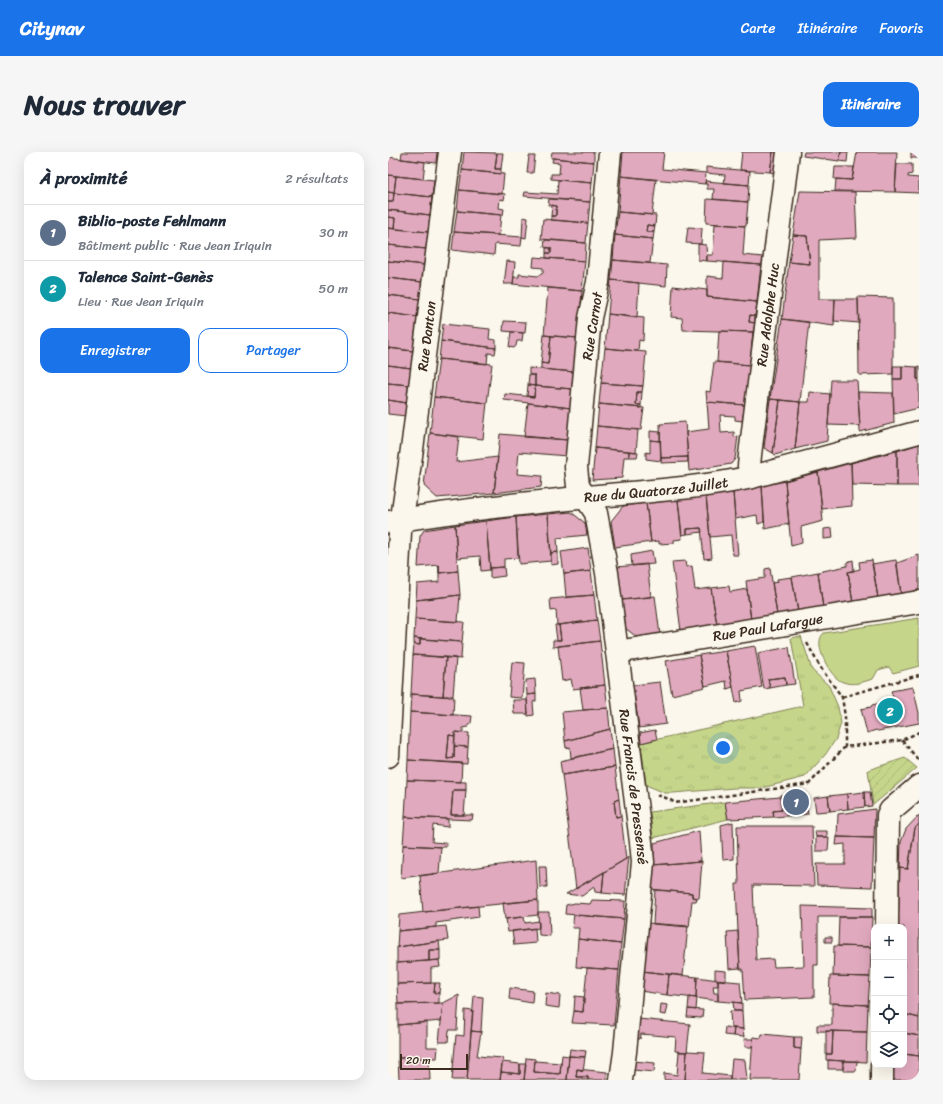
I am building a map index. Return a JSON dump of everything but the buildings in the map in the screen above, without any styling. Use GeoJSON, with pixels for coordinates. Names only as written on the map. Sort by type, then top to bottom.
{"type":"FeatureCollection","features":[{"type":"Feature","properties":{"kind":"street","name":"Rue Danton"},"geometry":{"type":"LineString","coordinates":[[388,756],[395,521],[413,442],[450,152]]}},
{"type":"Feature","properties":{"kind":"street","name":"Rue Carnot"},"geometry":{"type":"LineString","coordinates":[[586,497],[578,486],[576,467],[590,318],[598,282],[610,152]]}},
{"type":"Feature","properties":{"kind":"street","name":"Rue Adolphe Huc"},"geometry":{"type":"LineString","coordinates":[[752,477],[749,466],[750,455],[788,152]]}},
{"type":"Feature","properties":{"kind":"street","name":"Rue du Quatorze Juillet"},"geometry":{"type":"LineString","coordinates":[[395,521],[586,497],[725,483],[919,432]]}},
{"type":"Feature","properties":{"kind":"street","name":"Rue Francis de Pressensé"},"geometry":{"type":"LineString","coordinates":[[586,497],[596,512],[607,573],[635,793],[642,862],[625,1052],[621,1080]]}},
{"type":"Feature","properties":{"kind":"street","name":"Rue Paul Lafargue"},"geometry":{"type":"LineString","coordinates":[[617,652],[919,602]]}},
{"type":"Feature","properties":{"kind":"street"},"geometry":{"type":"LineString","coordinates":[[887,924],[888,815],[891,810],[919,786]]}},
{"type":"Feature","properties":{"kind":"street"},"geometry":{"type":"LineString","coordinates":[[882,1068],[882,1080]]}},
{"type":"Feature","properties":{"kind":"path"},"geometry":{"type":"LineString","coordinates":[[802,621],[804,636],[809,647],[820,667],[842,696],[845,717],[845,748]]}},
{"type":"Feature","properties":{"kind":"path"},"geometry":{"type":"LineString","coordinates":[[842,696],[919,676]]}},
{"type":"Feature","properties":{"kind":"path"},"geometry":{"type":"LineString","coordinates":[[635,793],[647,791],[669,799],[675,803],[809,784],[845,748],[902,740],[919,732]]}},
{"type":"Feature","properties":{"kind":"path"},"geometry":{"type":"LineString","coordinates":[[902,740],[919,761]]}},
{"type":"Feature","properties":{"kind":"green space"},"geometry":{"type":"Polygon","coordinates":[[[919,618],[919,666],[893,673],[889,667],[878,670],[873,679],[851,684],[843,682],[834,676],[823,658],[820,641],[824,633],[919,618]]]}},
{"type":"Feature","properties":{"kind":"green space"},"geometry":{"type":"Polygon","coordinates":[[[801,636],[812,670],[829,686],[838,707],[841,723],[836,739],[825,755],[805,777],[762,788],[734,788],[673,793],[665,793],[646,785],[641,743],[803,706],[791,638],[801,636]]]}},
{"type":"Feature","properties":{"kind":"green space"},"geometry":{"type":"Polygon","coordinates":[[[905,758],[917,768],[873,805],[868,770],[905,758]]]}},
{"type":"Feature","properties":{"kind":"green space"},"geometry":{"type":"Polygon","coordinates":[[[725,802],[728,819],[653,838],[650,812],[725,802]]]}},
{"type":"Feature","properties":{"kind":"place","name":"Talence Saint-Genès"},"geometry":{"type":"Point","coordinates":[890,711]}},
{"type":"Feature","properties":{"kind":"place","name":"Biblio-poste Fehlmann"},"geometry":{"type":"Point","coordinates":[796,802]}}]}
